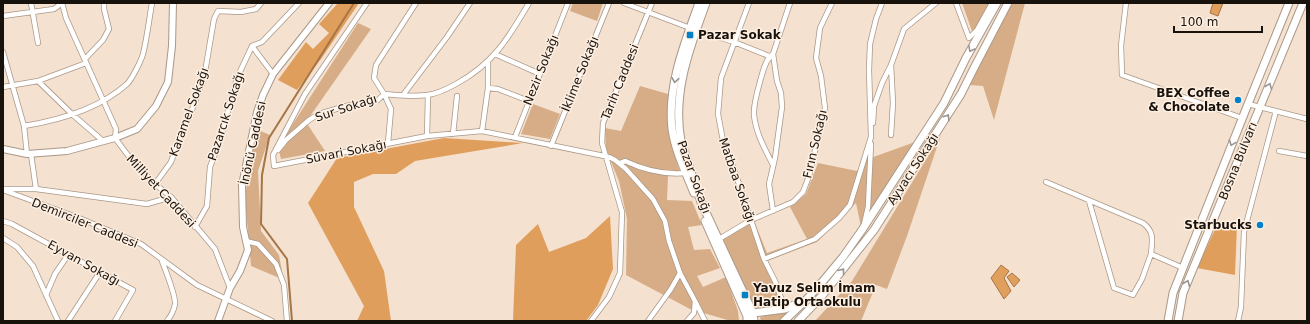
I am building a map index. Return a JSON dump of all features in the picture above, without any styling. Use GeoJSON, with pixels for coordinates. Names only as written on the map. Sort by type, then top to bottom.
{"type":"FeatureCollection","features":[{"type":"Feature","properties":{"kind":"main road","name":"Pazar Sokağı"},"geometry":{"type":"LineString","coordinates":[[699,3],[688,55],[682,75],[679,95],[679,130],[681,141],[701,202],[753,313],[754,321]]}},
{"type":"Feature","properties":{"kind":"main road","name":"Pazar Sokağı"},"geometry":{"type":"LineString","coordinates":[[706,3],[693,29],[676,75],[672,112],[672,130],[677,150],[686,173],[747,316],[747,321]]}},
{"type":"Feature","properties":{"kind":"main road"},"geometry":{"type":"LineString","coordinates":[[784,321],[806,300],[843,257],[862,230],[944,103],[966,58],[997,3]]}},
{"type":"Feature","properties":{"kind":"main road","name":"Ayvacı Sokağı"},"geometry":{"type":"LineString","coordinates":[[798,321],[821,298],[874,230],[961,94],[1008,3]]}},
{"type":"Feature","properties":{"kind":"main road","name":"Bosna Bulvarı"},"geometry":{"type":"LineString","coordinates":[[1168,321],[1173,293],[1289,3]]}},
{"type":"Feature","properties":{"kind":"main road","name":"Bosna Bulvarı"},"geometry":{"type":"LineString","coordinates":[[1178,321],[1183,293],[1303,3]]}},
{"type":"Feature","properties":{"kind":"main road"},"geometry":{"type":"LineString","coordinates":[[753,313],[785,309],[806,300]]}},
{"type":"Feature","properties":{"kind":"street"},"geometry":{"type":"LineString","coordinates":[[31,3],[38,43]]}},
{"type":"Feature","properties":{"kind":"street"},"geometry":{"type":"LineString","coordinates":[[3,16],[54,9],[62,3]]}},
{"type":"Feature","properties":{"kind":"street","name":"Milliyet Caddesi"},"geometry":{"type":"LineString","coordinates":[[62,3],[66,18],[116,129],[115,138],[133,162],[155,184],[171,197],[215,249],[230,288]]}},
{"type":"Feature","properties":{"kind":"street"},"geometry":{"type":"LineString","coordinates":[[3,87],[38,81],[85,61],[103,40],[109,29],[104,3]]}},
{"type":"Feature","properties":{"kind":"street"},"geometry":{"type":"LineString","coordinates":[[24,126],[50,122],[73,115],[103,101],[128,83],[142,55],[152,3]]}},
{"type":"Feature","properties":{"kind":"street"},"geometry":{"type":"LineString","coordinates":[[3,149],[29,154],[67,151],[115,138],[137,129],[156,106],[168,82],[172,46],[173,3]]}},
{"type":"Feature","properties":{"kind":"street","name":"Karamel Sokağı"},"geometry":{"type":"LineString","coordinates":[[155,184],[171,162],[204,78],[214,19],[218,11],[241,12],[256,9],[261,3]]}},
{"type":"Feature","properties":{"kind":"street"},"geometry":{"type":"LineString","coordinates":[[273,74],[252,46],[262,42],[299,3]]}},
{"type":"Feature","properties":{"kind":"street","name":"İnönü Caddesi"},"geometry":{"type":"LineString","coordinates":[[218,321],[225,298],[240,271],[248,250],[243,227],[242,185],[257,112],[273,74],[329,3]]}},
{"type":"Feature","properties":{"kind":"street"},"geometry":{"type":"LineString","coordinates":[[273,156],[305,94],[366,3]]}},
{"type":"Feature","properties":{"kind":"street"},"geometry":{"type":"LineString","coordinates":[[388,143],[391,109],[374,78],[376,65],[416,3]]}},
{"type":"Feature","properties":{"kind":"street"},"geometry":{"type":"LineString","coordinates":[[403,95],[447,37],[470,3]]}},
{"type":"Feature","properties":{"kind":"street"},"geometry":{"type":"LineString","coordinates":[[384,94],[428,95],[453,86],[463,80],[488,62],[495,54],[510,35],[529,3]]}},
{"type":"Feature","properties":{"kind":"street","name":"Nezir Sokağı"},"geometry":{"type":"LineString","coordinates":[[515,137],[568,3]]}},
{"type":"Feature","properties":{"kind":"street","name":"İklime Sokağı"},"geometry":{"type":"LineString","coordinates":[[551,146],[609,3]]}},
{"type":"Feature","properties":{"kind":"street"},"geometry":{"type":"LineString","coordinates":[[624,3],[693,29],[771,55]]}},
{"type":"Feature","properties":{"kind":"street","name":"Tarih Caddesi"},"geometry":{"type":"LineString","coordinates":[[591,321],[609,297],[620,273],[622,212],[602,142],[604,123],[652,3]]}},
{"type":"Feature","properties":{"kind":"street","name":"Matbaa Sokağı"},"geometry":{"type":"LineString","coordinates":[[749,3],[720,78],[718,114],[724,146],[734,169],[764,259],[775,281],[785,309]]}},
{"type":"Feature","properties":{"kind":"street"},"geometry":{"type":"LineString","coordinates":[[774,165],[759,138],[754,114],[762,73],[771,55],[790,3]]}},
{"type":"Feature","properties":{"kind":"street","name":"Fırın Sokağı"},"geometry":{"type":"LineString","coordinates":[[719,239],[751,220],[793,202],[803,192],[809,176],[825,108],[821,76],[816,58],[817,43],[820,28],[832,3]]}},
{"type":"Feature","properties":{"kind":"street"},"geometry":{"type":"LineString","coordinates":[[764,259],[815,239],[839,218],[850,205],[871,137],[869,70],[870,44],[876,19],[882,3]]}},
{"type":"Feature","properties":{"kind":"street","name":"Ayvacı Sokağı"},"geometry":{"type":"LineString","coordinates":[[862,230],[868,206],[874,106],[904,29],[936,3]]}},
{"type":"Feature","properties":{"kind":"street"},"geometry":{"type":"LineString","coordinates":[[956,3],[969,38],[977,30],[992,3]]}},
{"type":"Feature","properties":{"kind":"street"},"geometry":{"type":"LineString","coordinates":[[1126,3],[1121,46],[1122,75],[1242,118]]}},
{"type":"Feature","properties":{"kind":"street","name":"Pazarcık Sokağı"},"geometry":{"type":"LineString","coordinates":[[195,227],[207,206],[210,166],[220,140],[237,78],[252,46]]}},
{"type":"Feature","properties":{"kind":"street"},"geometry":{"type":"LineString","coordinates":[[3,52],[24,126],[36,189]]}},
{"type":"Feature","properties":{"kind":"street"},"geometry":{"type":"LineString","coordinates":[[495,54],[540,74]]}},
{"type":"Feature","properties":{"kind":"street"},"geometry":{"type":"LineString","coordinates":[[771,55],[781,93],[782,107],[774,165],[769,184],[773,211]]}},
{"type":"Feature","properties":{"kind":"street"},"geometry":{"type":"LineString","coordinates":[[482,131],[488,88],[488,62]]}},
{"type":"Feature","properties":{"kind":"street"},"geometry":{"type":"LineString","coordinates":[[891,64],[893,103],[891,135]]}},
{"type":"Feature","properties":{"kind":"street"},"geometry":{"type":"LineString","coordinates":[[38,81],[73,115],[103,141]]}},
{"type":"Feature","properties":{"kind":"street"},"geometry":{"type":"LineString","coordinates":[[488,88],[498,89],[529,101]]}},
{"type":"Feature","properties":{"kind":"street","name":"Sur Sokağı"},"geometry":{"type":"LineString","coordinates":[[273,156],[286,140],[309,120],[320,114],[346,106],[378,100],[384,94]]}},
{"type":"Feature","properties":{"kind":"street"},"geometry":{"type":"LineString","coordinates":[[427,136],[428,95]]}},
{"type":"Feature","properties":{"kind":"street"},"geometry":{"type":"LineString","coordinates":[[453,134],[457,96]]}},
{"type":"Feature","properties":{"kind":"street"},"geometry":{"type":"LineString","coordinates":[[1248,104],[1307,119]]}},
{"type":"Feature","properties":{"kind":"street"},"geometry":{"type":"LineString","coordinates":[[1238,321],[1241,307],[1244,232],[1276,111]]}},
{"type":"Feature","properties":{"kind":"street","name":"Süvari Sokağı"},"geometry":{"type":"LineString","coordinates":[[273,156],[274,166],[427,136],[482,131],[605,156],[620,163]]}},
{"type":"Feature","properties":{"kind":"street"},"geometry":{"type":"LineString","coordinates":[[1279,151],[1307,156]]}},
{"type":"Feature","properties":{"kind":"street"},"geometry":{"type":"LineString","coordinates":[[686,173],[672,174],[643,169],[625,161],[620,163],[652,198],[665,221],[669,241],[680,272],[705,321]]}},
{"type":"Feature","properties":{"kind":"street"},"geometry":{"type":"LineString","coordinates":[[1046,182],[1144,223],[1149,228],[1152,235],[1152,254],[1142,279],[1133,295],[1114,288],[1089,201]]}},
{"type":"Feature","properties":{"kind":"street"},"geometry":{"type":"LineString","coordinates":[[3,189],[36,189],[147,204],[171,197]]}},
{"type":"Feature","properties":{"kind":"street","name":"Demirciler Caddesi"},"geometry":{"type":"LineString","coordinates":[[3,189],[141,244],[197,285],[272,321]]}},
{"type":"Feature","properties":{"kind":"street","name":"Eyvan Sokağı"},"geometry":{"type":"LineString","coordinates":[[3,221],[12,224],[133,290],[115,321]]}},
{"type":"Feature","properties":{"kind":"street"},"geometry":{"type":"LineString","coordinates":[[3,238],[17,247],[33,266],[58,321]]}},
{"type":"Feature","properties":{"kind":"street"},"geometry":{"type":"LineString","coordinates":[[246,241],[258,244],[276,264],[284,284],[287,321]]}},
{"type":"Feature","properties":{"kind":"street"},"geometry":{"type":"LineString","coordinates":[[1152,254],[1183,268]]}},
{"type":"Feature","properties":{"kind":"street"},"geometry":{"type":"LineString","coordinates":[[46,295],[55,274],[68,255]]}},
{"type":"Feature","properties":{"kind":"street"},"geometry":{"type":"LineString","coordinates":[[161,260],[175,302],[171,316],[167,321]]}},
{"type":"Feature","properties":{"kind":"street"},"geometry":{"type":"LineString","coordinates":[[68,321],[100,272]]}},
{"type":"Feature","properties":{"kind":"street"},"geometry":{"type":"LineString","coordinates":[[648,321],[671,289],[680,272]]}},
{"type":"Feature","properties":{"kind":"street"},"geometry":{"type":"LineString","coordinates":[[687,321],[694,312],[695,301]]}},
{"type":"Feature","properties":{"kind":"shaded area"},"geometry":{"type":"Polygon","coordinates":[[[338,3],[359,3],[321,59],[297,90],[278,80],[306,42],[313,49],[329,33],[319,24],[338,3]]]}},
{"type":"Feature","properties":{"kind":"shaded area"},"geometry":{"type":"Polygon","coordinates":[[[573,3],[603,3],[597,21],[570,11],[573,3]]]}},
{"type":"Feature","properties":{"kind":"shaded area"},"geometry":{"type":"Polygon","coordinates":[[[962,3],[990,3],[978,27],[972,31],[962,3]]]}},
{"type":"Feature","properties":{"kind":"shaded area"},"geometry":{"type":"Polygon","coordinates":[[[1012,3],[1025,3],[994,120],[983,86],[970,85],[1012,3]]]}},
{"type":"Feature","properties":{"kind":"shaded area"},"geometry":{"type":"Polygon","coordinates":[[[1213,3],[1223,3],[1218,16],[1210,13],[1213,3]]]}},
{"type":"Feature","properties":{"kind":"shaded area"},"geometry":{"type":"Polygon","coordinates":[[[358,23],[371,29],[306,122],[325,151],[281,159],[278,147],[358,23]]]}},
{"type":"Feature","properties":{"kind":"shaded area"},"geometry":{"type":"Polygon","coordinates":[[[640,86],[668,94],[671,144],[680,173],[668,176],[667,200],[692,201],[702,225],[688,227],[694,250],[710,249],[720,268],[697,276],[703,287],[726,277],[738,311],[739,321],[731,321],[690,309],[626,275],[627,219],[619,181],[606,150],[605,128],[621,131],[640,86]]]}},
{"type":"Feature","properties":{"kind":"shaded area"},"geometry":{"type":"Polygon","coordinates":[[[533,104],[560,114],[550,139],[521,134],[533,104]]]}},
{"type":"Feature","properties":{"kind":"shaded area"},"geometry":{"type":"Polygon","coordinates":[[[258,130],[270,135],[258,171],[261,231],[279,255],[283,277],[277,277],[251,266],[245,198],[251,153],[258,130]]]}},
{"type":"Feature","properties":{"kind":"shaded area"},"geometry":{"type":"Polygon","coordinates":[[[941,135],[907,236],[887,289],[876,285],[861,321],[815,321],[852,281],[941,135]]]}},
{"type":"Feature","properties":{"kind":"shaded area"},"geometry":{"type":"Polygon","coordinates":[[[444,138],[523,143],[415,161],[396,174],[373,174],[354,182],[354,207],[384,271],[391,321],[357,321],[364,306],[308,203],[337,158],[444,138]]]}},
{"type":"Feature","properties":{"kind":"shaded area"},"geometry":{"type":"Polygon","coordinates":[[[915,142],[861,227],[856,203],[817,242],[767,261],[788,306],[762,310],[753,306],[722,236],[754,221],[767,253],[807,239],[790,207],[806,194],[818,163],[857,171],[865,160],[915,142]]]}},
{"type":"Feature","properties":{"kind":"shaded area"},"geometry":{"type":"Polygon","coordinates":[[[610,216],[613,269],[598,305],[586,321],[513,321],[516,245],[538,224],[549,252],[586,238],[610,216]]]}},
{"type":"Feature","properties":{"kind":"shaded area"},"geometry":{"type":"Polygon","coordinates":[[[1219,221],[1237,225],[1235,275],[1197,268],[1219,221]]]}},
{"type":"Feature","properties":{"kind":"shaded area"},"geometry":{"type":"Polygon","coordinates":[[[1001,265],[1009,271],[1004,278],[1011,291],[1004,299],[991,278],[1001,265]]]}},
{"type":"Feature","properties":{"kind":"shaded area"},"geometry":{"type":"Polygon","coordinates":[[[1012,273],[1020,280],[1014,287],[1007,277],[1012,273]]]}},
{"type":"Feature","properties":{"kind":"shaded area"},"geometry":{"type":"Polygon","coordinates":[[[791,310],[784,321],[761,321],[760,317],[791,310]]]}},
{"type":"Feature","properties":{"kind":"waterway"},"geometry":{"type":"LineString","coordinates":[[292,321],[287,259],[261,224],[262,175],[269,138],[354,3]]}},
{"type":"Feature","properties":{"kind":"place","name":"Pazar Sokak"},"geometry":{"type":"Point","coordinates":[690,35]}},
{"type":"Feature","properties":{"kind":"place","name":"BEX Coffee & Chocolate"},"geometry":{"type":"Point","coordinates":[1238,100]}},
{"type":"Feature","properties":{"kind":"place","name":"Starbucks"},"geometry":{"type":"Point","coordinates":[1260,225]}},
{"type":"Feature","properties":{"kind":"place","name":"Yavuz Selim İmam Hatip Ortaokulu"},"geometry":{"type":"Point","coordinates":[745,295]}}]}
